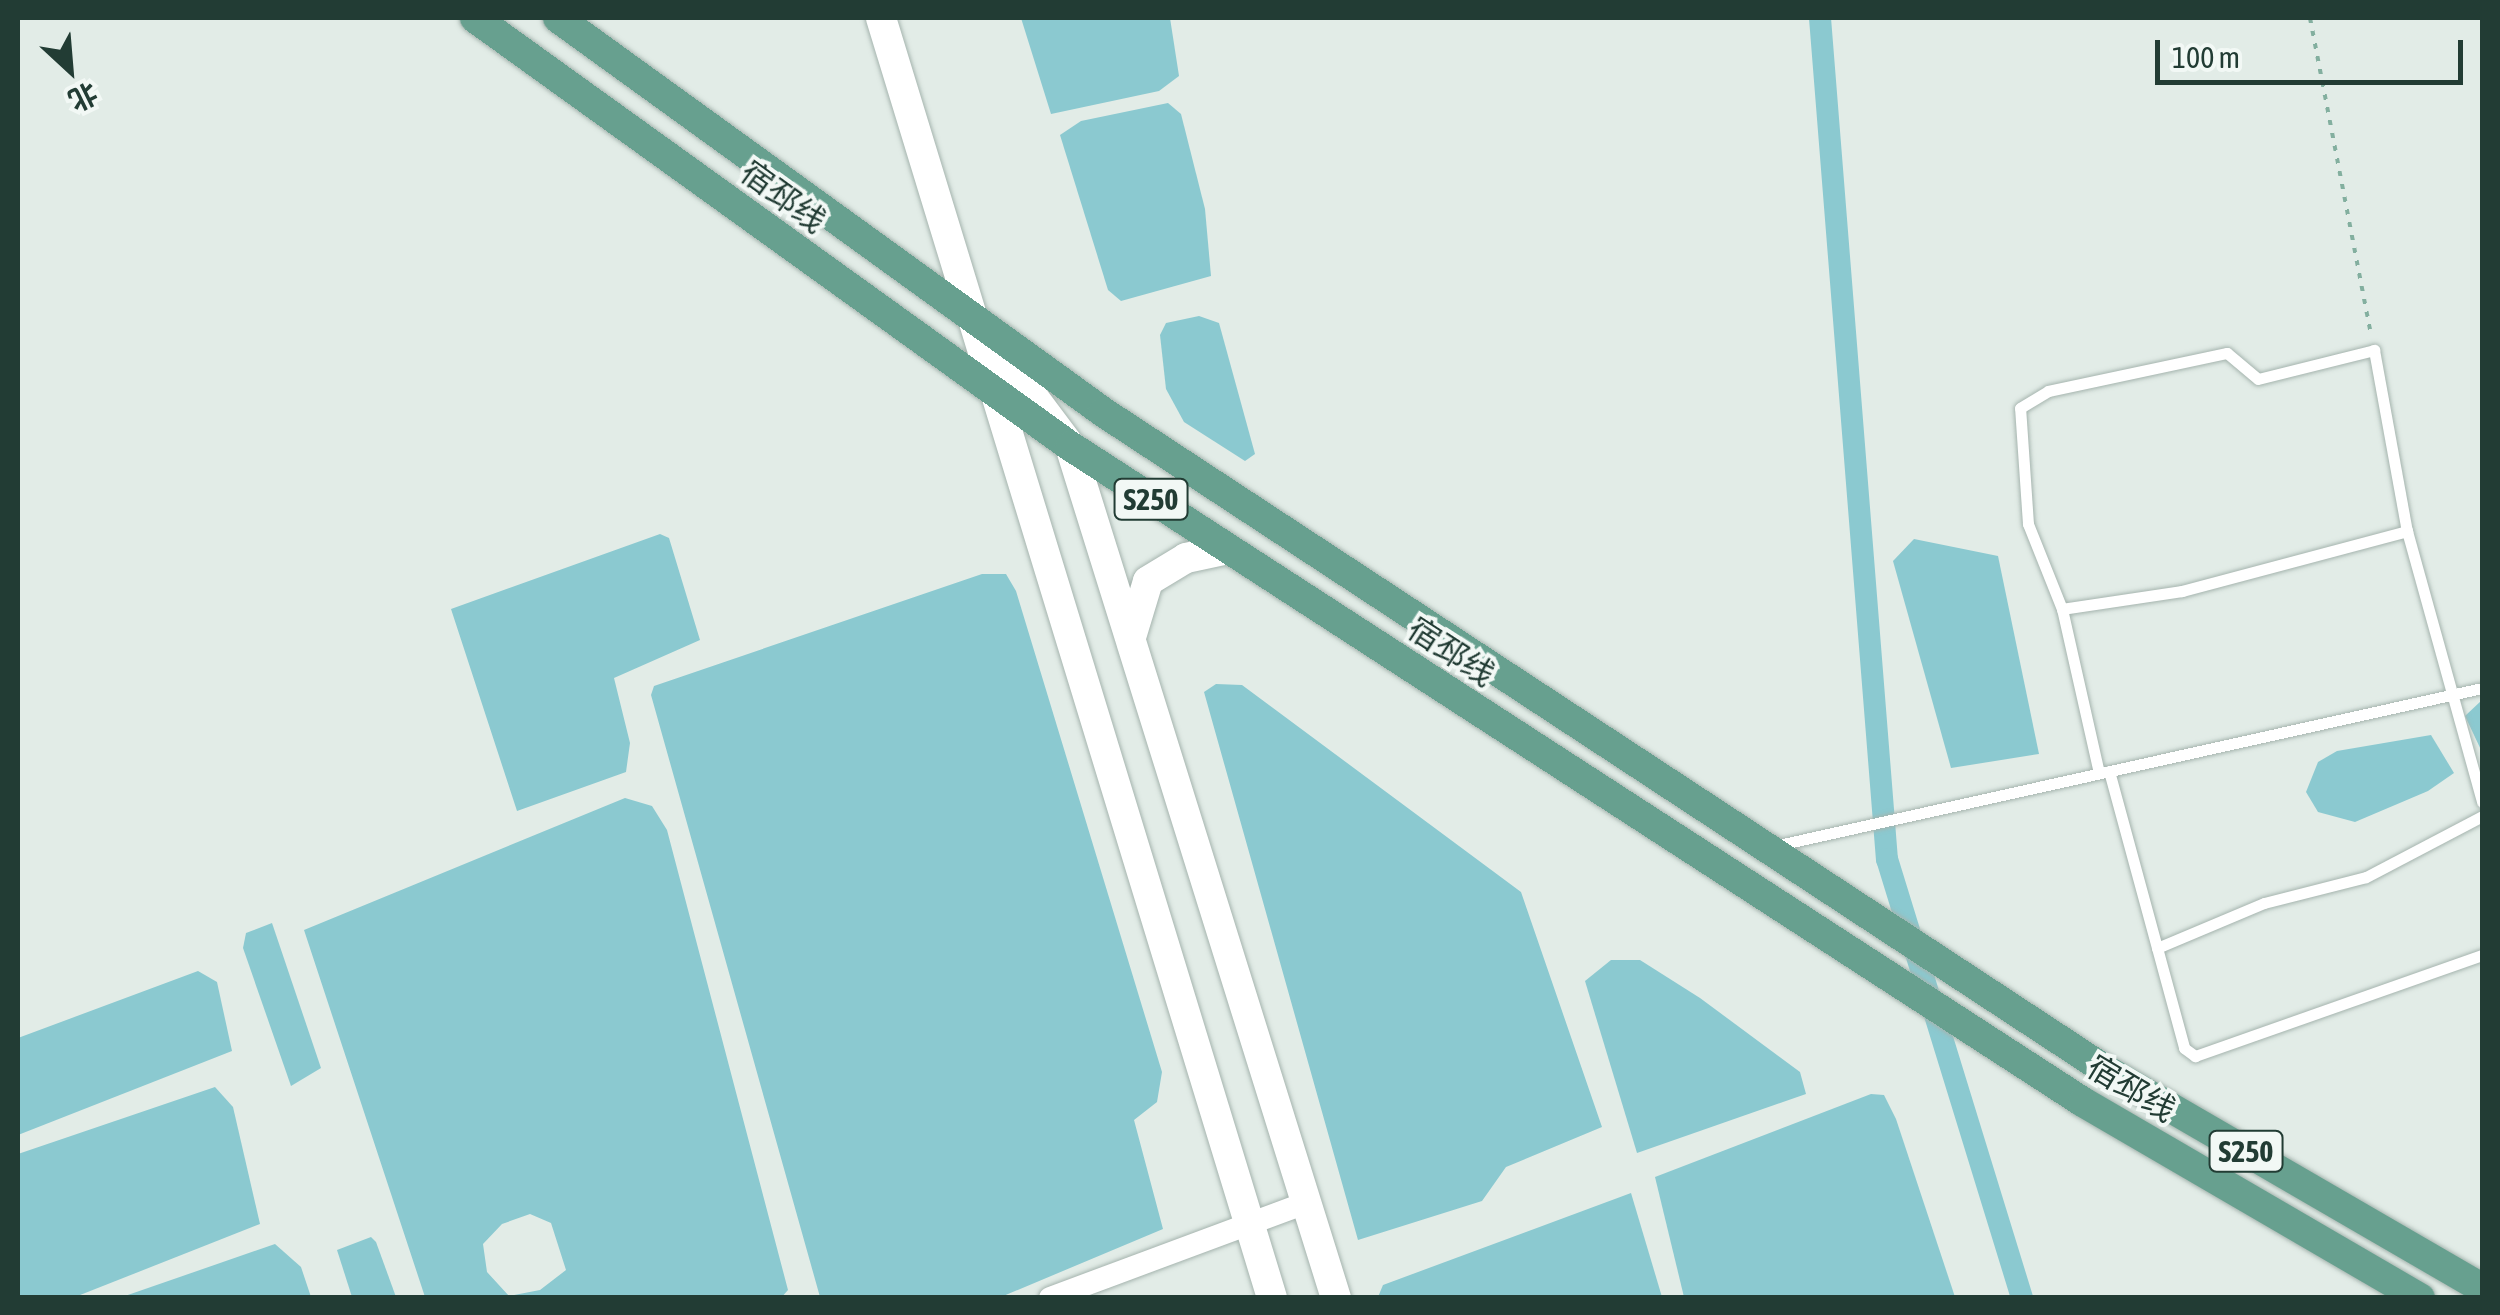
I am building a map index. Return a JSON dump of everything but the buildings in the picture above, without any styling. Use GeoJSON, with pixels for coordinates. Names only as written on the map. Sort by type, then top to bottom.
{"type":"FeatureCollection","features":[{"type":"Feature","properties":{"kind":"main road","name":"宿邳线"},"geometry":{"type":"LineString","coordinates":[[475,18],[1070,446],[2000,1048],[2420,1298]]}},
{"type":"Feature","properties":{"kind":"main road","name":"宿邳线"},"geometry":{"type":"LineString","coordinates":[[558,18],[974,318],[1765,848],[2012,1008],[2482,1288]]}},
{"type":"Feature","properties":{"kind":"street"},"geometry":{"type":"LineString","coordinates":[[881,18],[1001,398],[1272,1298]]}},
{"type":"Feature","properties":{"kind":"street"},"geometry":{"type":"LineString","coordinates":[[974,318],[1070,446],[1336,1298]]}},
{"type":"Feature","properties":{"kind":"street"},"geometry":{"type":"LineString","coordinates":[[1131,642],[1136,598],[1148,581],[1186,558],[1228,549]]}},
{"type":"Feature","properties":{"kind":"street"},"geometry":{"type":"LineString","coordinates":[[1050,1298],[1306,1203]]}},
{"type":"Feature","properties":{"kind":"lane"},"geometry":{"type":"LineString","coordinates":[[2482,802],[2447,695],[2406,532],[2374,350],[2258,380],[2228,353],[2030,399],[2017,427],[2028,524],[2062,609],[2104,772],[2184,1048],[2195,1056],[2482,955]]}},
{"type":"Feature","properties":{"kind":"lane"},"geometry":{"type":"LineString","coordinates":[[2062,609],[2182,591],[2406,532]]}},
{"type":"Feature","properties":{"kind":"lane"},"geometry":{"type":"LineString","coordinates":[[1765,848],[2482,688]]}},
{"type":"Feature","properties":{"kind":"lane"},"geometry":{"type":"LineString","coordinates":[[2157,948],[2264,902],[2366,877],[2482,816]]}},
{"type":"Feature","properties":{"kind":"path"},"geometry":{"type":"LineString","coordinates":[[2310,18],[2374,350]]}},
{"type":"Feature","properties":{"kind":"water"},"geometry":{"type":"Polygon","coordinates":[[[1021,18],[1170,18],[1179,76],[1159,91],[1051,114],[1021,18]]]}},
{"type":"Feature","properties":{"kind":"water"},"geometry":{"type":"Polygon","coordinates":[[[1168,103],[1181,114],[1205,209],[1211,276],[1121,301],[1108,290],[1060,135],[1081,121],[1168,103]]]}},
{"type":"Feature","properties":{"kind":"water"},"geometry":{"type":"Polygon","coordinates":[[[1199,316],[1219,323],[1255,454],[1245,461],[1184,422],[1166,389],[1160,335],[1166,323],[1199,316]]]}},
{"type":"Feature","properties":{"kind":"water"},"geometry":{"type":"Polygon","coordinates":[[[660,534],[669,538],[700,640],[614,678],[630,743],[626,772],[517,811],[451,609],[660,534]]]}},
{"type":"Feature","properties":{"kind":"water"},"geometry":{"type":"Polygon","coordinates":[[[1914,539],[1998,556],[2039,754],[1951,768],[1893,561],[1914,539]]]}},
{"type":"Feature","properties":{"kind":"water"},"geometry":{"type":"Polygon","coordinates":[[[982,574],[1006,574],[1016,591],[1162,1072],[1157,1102],[1134,1120],[1163,1229],[1001,1297],[820,1297],[651,695],[654,686],[982,574]]]}},
{"type":"Feature","properties":{"kind":"water"},"geometry":{"type":"Polygon","coordinates":[[[1216,684],[1242,685],[1521,892],[1602,1127],[1506,1167],[1482,1201],[1358,1240],[1204,692],[1216,684]]]}},
{"type":"Feature","properties":{"kind":"water"},"geometry":{"type":"Polygon","coordinates":[[[2482,700],[2482,752],[2465,716],[2482,700]]]}},
{"type":"Feature","properties":{"kind":"water"},"geometry":{"type":"Polygon","coordinates":[[[2431,735],[2454,773],[2428,791],[2355,822],[2318,812],[2306,792],[2318,762],[2337,751],[2431,735]]]}},
{"type":"Feature","properties":{"kind":"water"},"geometry":{"type":"Polygon","coordinates":[[[625,798],[652,806],[667,830],[788,1290],[781,1298],[425,1297],[304,930],[625,798]],[[530,1214],[502,1224],[483,1244],[487,1272],[509,1296],[540,1290],[566,1270],[551,1223],[530,1214]]]}},
{"type":"Feature","properties":{"kind":"water"},"geometry":{"type":"Polygon","coordinates":[[[272,923],[321,1068],[291,1086],[243,948],[246,933],[272,923]]]}},
{"type":"Feature","properties":{"kind":"water"},"geometry":{"type":"Polygon","coordinates":[[[1611,960],[1640,960],[1700,998],[1800,1072],[1806,1094],[1637,1153],[1585,981],[1611,960]]]}},
{"type":"Feature","properties":{"kind":"water"},"geometry":{"type":"Polygon","coordinates":[[[198,971],[217,982],[232,1051],[18,1135],[18,1038],[198,971]]]}},
{"type":"Feature","properties":{"kind":"water"},"geometry":{"type":"Polygon","coordinates":[[[215,1087],[233,1107],[260,1224],[75,1297],[18,1297],[18,1154],[215,1087]]]}},
{"type":"Feature","properties":{"kind":"water"},"geometry":{"type":"Polygon","coordinates":[[[1871,1094],[1884,1095],[1896,1119],[1955,1297],[1684,1297],[1655,1177],[1871,1094]]]}},
{"type":"Feature","properties":{"kind":"water"},"geometry":{"type":"Polygon","coordinates":[[[1631,1193],[1662,1297],[1378,1297],[1383,1285],[1631,1193]]]}},
{"type":"Feature","properties":{"kind":"water"},"geometry":{"type":"Polygon","coordinates":[[[371,1237],[396,1297],[352,1297],[337,1250],[371,1237]]]}},
{"type":"Feature","properties":{"kind":"water"},"geometry":{"type":"Polygon","coordinates":[[[275,1244],[301,1267],[311,1297],[122,1297],[275,1244]]]}},
{"type":"Feature","properties":{"kind":"waterway"},"geometry":{"type":"LineString","coordinates":[[1820,18],[1887,859],[2022,1298]]}}]}
